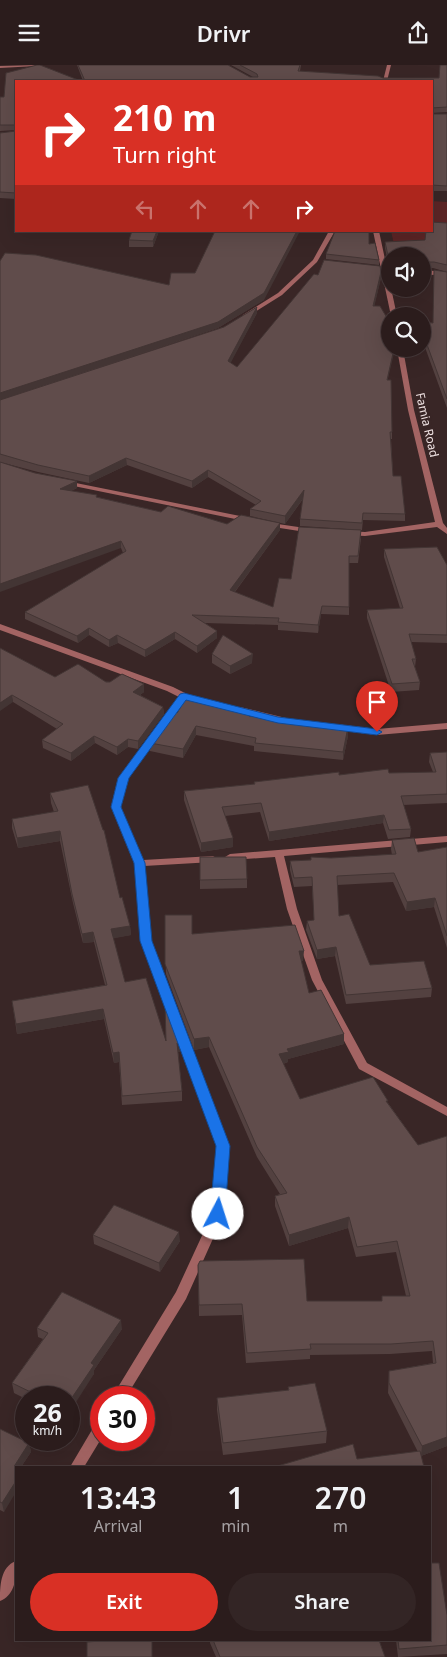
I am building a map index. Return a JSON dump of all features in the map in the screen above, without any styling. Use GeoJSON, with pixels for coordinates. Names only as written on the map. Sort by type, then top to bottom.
{"type":"FeatureCollection","features":[{"type":"Feature","properties":{"kind":"street"},"geometry":{"type":"LineString","coordinates":[[0,67],[36,65]]}},
{"type":"Feature","properties":{"kind":"street"},"geometry":{"type":"LineString","coordinates":[[386,80],[389,65]]}},
{"type":"Feature","properties":{"kind":"street"},"geometry":{"type":"LineString","coordinates":[[238,321],[280,294],[315,261],[331,232]]}},
{"type":"Feature","properties":{"kind":"street"},"geometry":{"type":"LineString","coordinates":[[376,232],[381,249]]}},
{"type":"Feature","properties":{"kind":"street"},"geometry":{"type":"LineString","coordinates":[[315,261],[323,262]]}},
{"type":"Feature","properties":{"kind":"street"},"geometry":{"type":"LineString","coordinates":[[376,269],[381,269]]}},
{"type":"Feature","properties":{"kind":"street"},"geometry":{"type":"LineString","coordinates":[[431,273],[447,274]]}},
{"type":"Feature","properties":{"kind":"street","name":"Famia Road"},"geometry":{"type":"LineString","coordinates":[[401,357],[411,411],[439,524]]}},
{"type":"Feature","properties":{"kind":"street"},"geometry":{"type":"LineString","coordinates":[[55,480],[297,530],[317,531]]}},
{"type":"Feature","properties":{"kind":"street"},"geometry":{"type":"LineString","coordinates":[[336,532],[365,534],[439,524],[447,532]]}},
{"type":"Feature","properties":{"kind":"street"},"geometry":{"type":"LineString","coordinates":[[0,627],[170,689],[184,697],[278,720],[298,722]]}},
{"type":"Feature","properties":{"kind":"street"},"geometry":{"type":"LineString","coordinates":[[126,1386],[180,1295],[218,1214],[223,1146],[146,941],[139,863],[116,807],[124,778],[184,697]]}},
{"type":"Feature","properties":{"kind":"street"},"geometry":{"type":"LineString","coordinates":[[328,726],[377,732],[447,726]]}},
{"type":"Feature","properties":{"kind":"street"},"geometry":{"type":"LineString","coordinates":[[139,863],[279,854],[447,839]]}},
{"type":"Feature","properties":{"kind":"street"},"geometry":{"type":"LineString","coordinates":[[279,854],[292,909],[317,980],[363,1066],[447,1112]]}},
{"type":"Feature","properties":{"kind":"street"},"geometry":{"type":"LineString","coordinates":[[77,1466],[90,1445]]}},
{"type":"Feature","properties":{"kind":"street"},"geometry":{"type":"LineString","coordinates":[[0,1595],[15,1569]]}},
{"type":"Feature","properties":{"kind":"shaded area"},"geometry":{"type":"Polygon","coordinates":[[[433,201],[447,202],[447,246],[394,244],[391,232],[433,232],[433,201]]]}},
{"type":"Feature","properties":{"kind":"building"},"geometry":{"type":"Polygon","coordinates":[[[40,65],[78,80],[15,80],[15,125],[0,125],[0,97],[4,97],[6,73],[40,65]]]}},
{"type":"Feature","properties":{"kind":"building"},"geometry":{"type":"Polygon","coordinates":[[[78,65],[228,65],[250,77],[258,77],[257,74],[240,65],[300,65],[298,71],[378,76],[383,78],[439,78],[440,65],[447,65],[447,107],[433,108],[433,80],[85,80],[78,65]]]}},
{"type":"Feature","properties":{"kind":"building"},"geometry":{"type":"Polygon","coordinates":[[[433,114],[447,114],[447,186],[433,185],[433,114]]]}},
{"type":"Feature","properties":{"kind":"building"},"geometry":{"type":"Polygon","coordinates":[[[15,131],[15,193],[0,192],[0,133],[15,131]]]}},
{"type":"Feature","properties":{"kind":"building"},"geometry":{"type":"Polygon","coordinates":[[[433,222],[447,223],[447,265],[431,262],[431,247],[386,247],[385,242],[425,240],[426,232],[433,232],[433,222]]]}},
{"type":"Feature","properties":{"kind":"building"},"geometry":{"type":"Polygon","coordinates":[[[132,232],[157,232],[153,241],[129,240],[132,232]]]}},
{"type":"Feature","properties":{"kind":"building"},"geometry":{"type":"Polygon","coordinates":[[[215,232],[296,232],[264,293],[218,322],[0,393],[0,261],[5,253],[36,255],[169,285],[171,273],[195,273],[215,232]]]}},
{"type":"Feature","properties":{"kind":"building"},"geometry":{"type":"Polygon","coordinates":[[[335,232],[369,232],[369,244],[375,243],[379,260],[326,254],[335,232]]]}},
{"type":"Feature","properties":{"kind":"building"},"geometry":{"type":"Polygon","coordinates":[[[324,260],[380,266],[381,272],[373,306],[381,308],[381,357],[392,357],[387,380],[391,380],[392,432],[390,432],[393,476],[401,476],[405,514],[363,513],[362,523],[300,519],[304,490],[285,516],[250,509],[261,501],[208,470],[192,481],[126,458],[89,476],[38,465],[0,454],[0,400],[224,327],[257,307],[228,361],[237,367],[314,274],[318,275],[324,260]]]}},
{"type":"Feature","properties":{"kind":"building"},"geometry":{"type":"Polygon","coordinates":[[[434,270],[447,272],[447,399],[431,355],[431,323],[433,323],[434,270]]]}},
{"type":"Feature","properties":{"kind":"building"},"geometry":{"type":"Polygon","coordinates":[[[0,462],[35,473],[77,481],[60,489],[97,495],[96,497],[161,512],[168,506],[227,524],[241,515],[280,523],[230,590],[273,607],[279,578],[291,579],[299,527],[361,530],[358,556],[349,556],[349,607],[322,606],[318,625],[278,622],[279,618],[192,615],[217,631],[197,646],[175,632],[145,650],[117,635],[109,640],[89,628],[77,636],[25,612],[126,551],[121,541],[0,584],[0,462]]]}},
{"type":"Feature","properties":{"kind":"building"},"geometry":{"type":"Polygon","coordinates":[[[437,547],[447,565],[447,635],[409,634],[416,659],[412,659],[420,682],[392,684],[367,610],[403,608],[384,549],[437,547]]]}},
{"type":"Feature","properties":{"kind":"building"},"geometry":{"type":"Polygon","coordinates":[[[223,635],[253,654],[230,666],[212,654],[223,635]]]}},
{"type":"Feature","properties":{"kind":"building"},"geometry":{"type":"Polygon","coordinates":[[[0,648],[55,677],[78,664],[106,682],[110,682],[122,674],[144,684],[133,692],[163,707],[138,741],[128,739],[117,747],[94,736],[71,753],[42,740],[63,724],[12,695],[0,703],[0,648]]]}},
{"type":"Feature","properties":{"kind":"building"},"geometry":{"type":"Polygon","coordinates":[[[186,698],[252,711],[249,716],[348,727],[343,752],[255,743],[256,738],[196,726],[183,749],[150,743],[173,711],[177,713],[186,698]]]}},
{"type":"Feature","properties":{"kind":"building"},"geometry":{"type":"Polygon","coordinates":[[[447,752],[447,794],[401,796],[411,829],[389,830],[384,815],[269,832],[261,803],[222,807],[233,838],[201,843],[184,791],[255,784],[254,782],[339,772],[339,775],[388,769],[389,773],[436,772],[430,753],[447,752]]]}},
{"type":"Feature","properties":{"kind":"building"},"geometry":{"type":"Polygon","coordinates":[[[88,785],[104,830],[120,898],[122,897],[130,926],[111,929],[125,982],[146,978],[166,1041],[165,1003],[180,1042],[177,1043],[182,1091],[122,1096],[119,1052],[113,1053],[103,1009],[16,1024],[12,1001],[107,985],[93,932],[82,934],[60,831],[17,838],[12,819],[58,811],[50,793],[88,785]]]}},
{"type":"Feature","properties":{"kind":"building"},"geometry":{"type":"Polygon","coordinates":[[[414,838],[418,852],[447,847],[447,936],[435,898],[407,902],[394,873],[337,876],[339,916],[349,914],[370,965],[424,961],[432,988],[346,995],[336,947],[317,950],[307,921],[314,920],[312,877],[294,878],[290,861],[311,860],[311,857],[331,858],[396,854],[392,840],[414,838]]]}},
{"type":"Feature","properties":{"kind":"building"},"geometry":{"type":"Polygon","coordinates":[[[200,857],[246,857],[247,879],[200,880],[200,857]]]}},
{"type":"Feature","properties":{"kind":"building"},"geometry":{"type":"Polygon","coordinates":[[[165,915],[192,915],[192,934],[295,925],[304,951],[299,951],[309,993],[321,990],[344,1034],[287,1049],[289,1052],[279,1054],[300,1099],[373,1077],[388,1101],[386,1101],[418,1145],[447,1136],[447,1437],[422,1446],[389,1383],[389,1371],[436,1363],[433,1341],[391,1344],[310,1344],[311,1349],[247,1353],[242,1304],[199,1305],[198,1265],[200,1261],[304,1259],[307,1301],[382,1301],[382,1296],[410,1296],[397,1241],[357,1247],[349,1217],[289,1235],[275,1196],[287,1193],[257,1147],[209,1037],[194,1039],[165,964],[165,915]]]}},
{"type":"Feature","properties":{"kind":"building"},"geometry":{"type":"Polygon","coordinates":[[[114,1205],[179,1232],[159,1263],[93,1235],[114,1205]]]}},
{"type":"Feature","properties":{"kind":"building"},"geometry":{"type":"Polygon","coordinates":[[[62,1292],[121,1320],[91,1363],[94,1365],[80,1386],[18,1386],[12,1383],[48,1333],[37,1328],[62,1292]]]}},
{"type":"Feature","properties":{"kind":"building"},"geometry":{"type":"Polygon","coordinates":[[[315,1383],[327,1431],[223,1443],[217,1398],[289,1390],[288,1387],[315,1383]]]}},
{"type":"Feature","properties":{"kind":"building"},"geometry":{"type":"Polygon","coordinates":[[[0,1429],[15,1436],[15,1451],[24,1451],[15,1465],[18,1466],[15,1466],[15,1483],[2,1503],[0,1502],[0,1429]]]}},
{"type":"Feature","properties":{"kind":"building"},"geometry":{"type":"Polygon","coordinates":[[[353,1444],[357,1459],[420,1451],[424,1466],[277,1466],[353,1444]]]}},
{"type":"Feature","properties":{"kind":"building"},"geometry":{"type":"Polygon","coordinates":[[[431,1563],[439,1563],[447,1615],[447,1645],[399,1649],[398,1641],[431,1641],[431,1563]]]}},
{"type":"Feature","properties":{"kind":"building"},"geometry":{"type":"Polygon","coordinates":[[[152,1641],[152,1657],[87,1657],[87,1642],[152,1641]]]}},
{"type":"Feature","properties":{"kind":"building"},"geometry":{"type":"Polygon","coordinates":[[[213,1641],[379,1641],[385,1657],[220,1657],[213,1641]]]}},
{"type":"Feature","properties":{"kind":"route"},"geometry":{"type":"LineString","coordinates":[[218,1214],[223,1146],[146,941],[139,863],[116,807],[124,778],[149,741],[184,697],[278,720],[377,732]]}}]}
